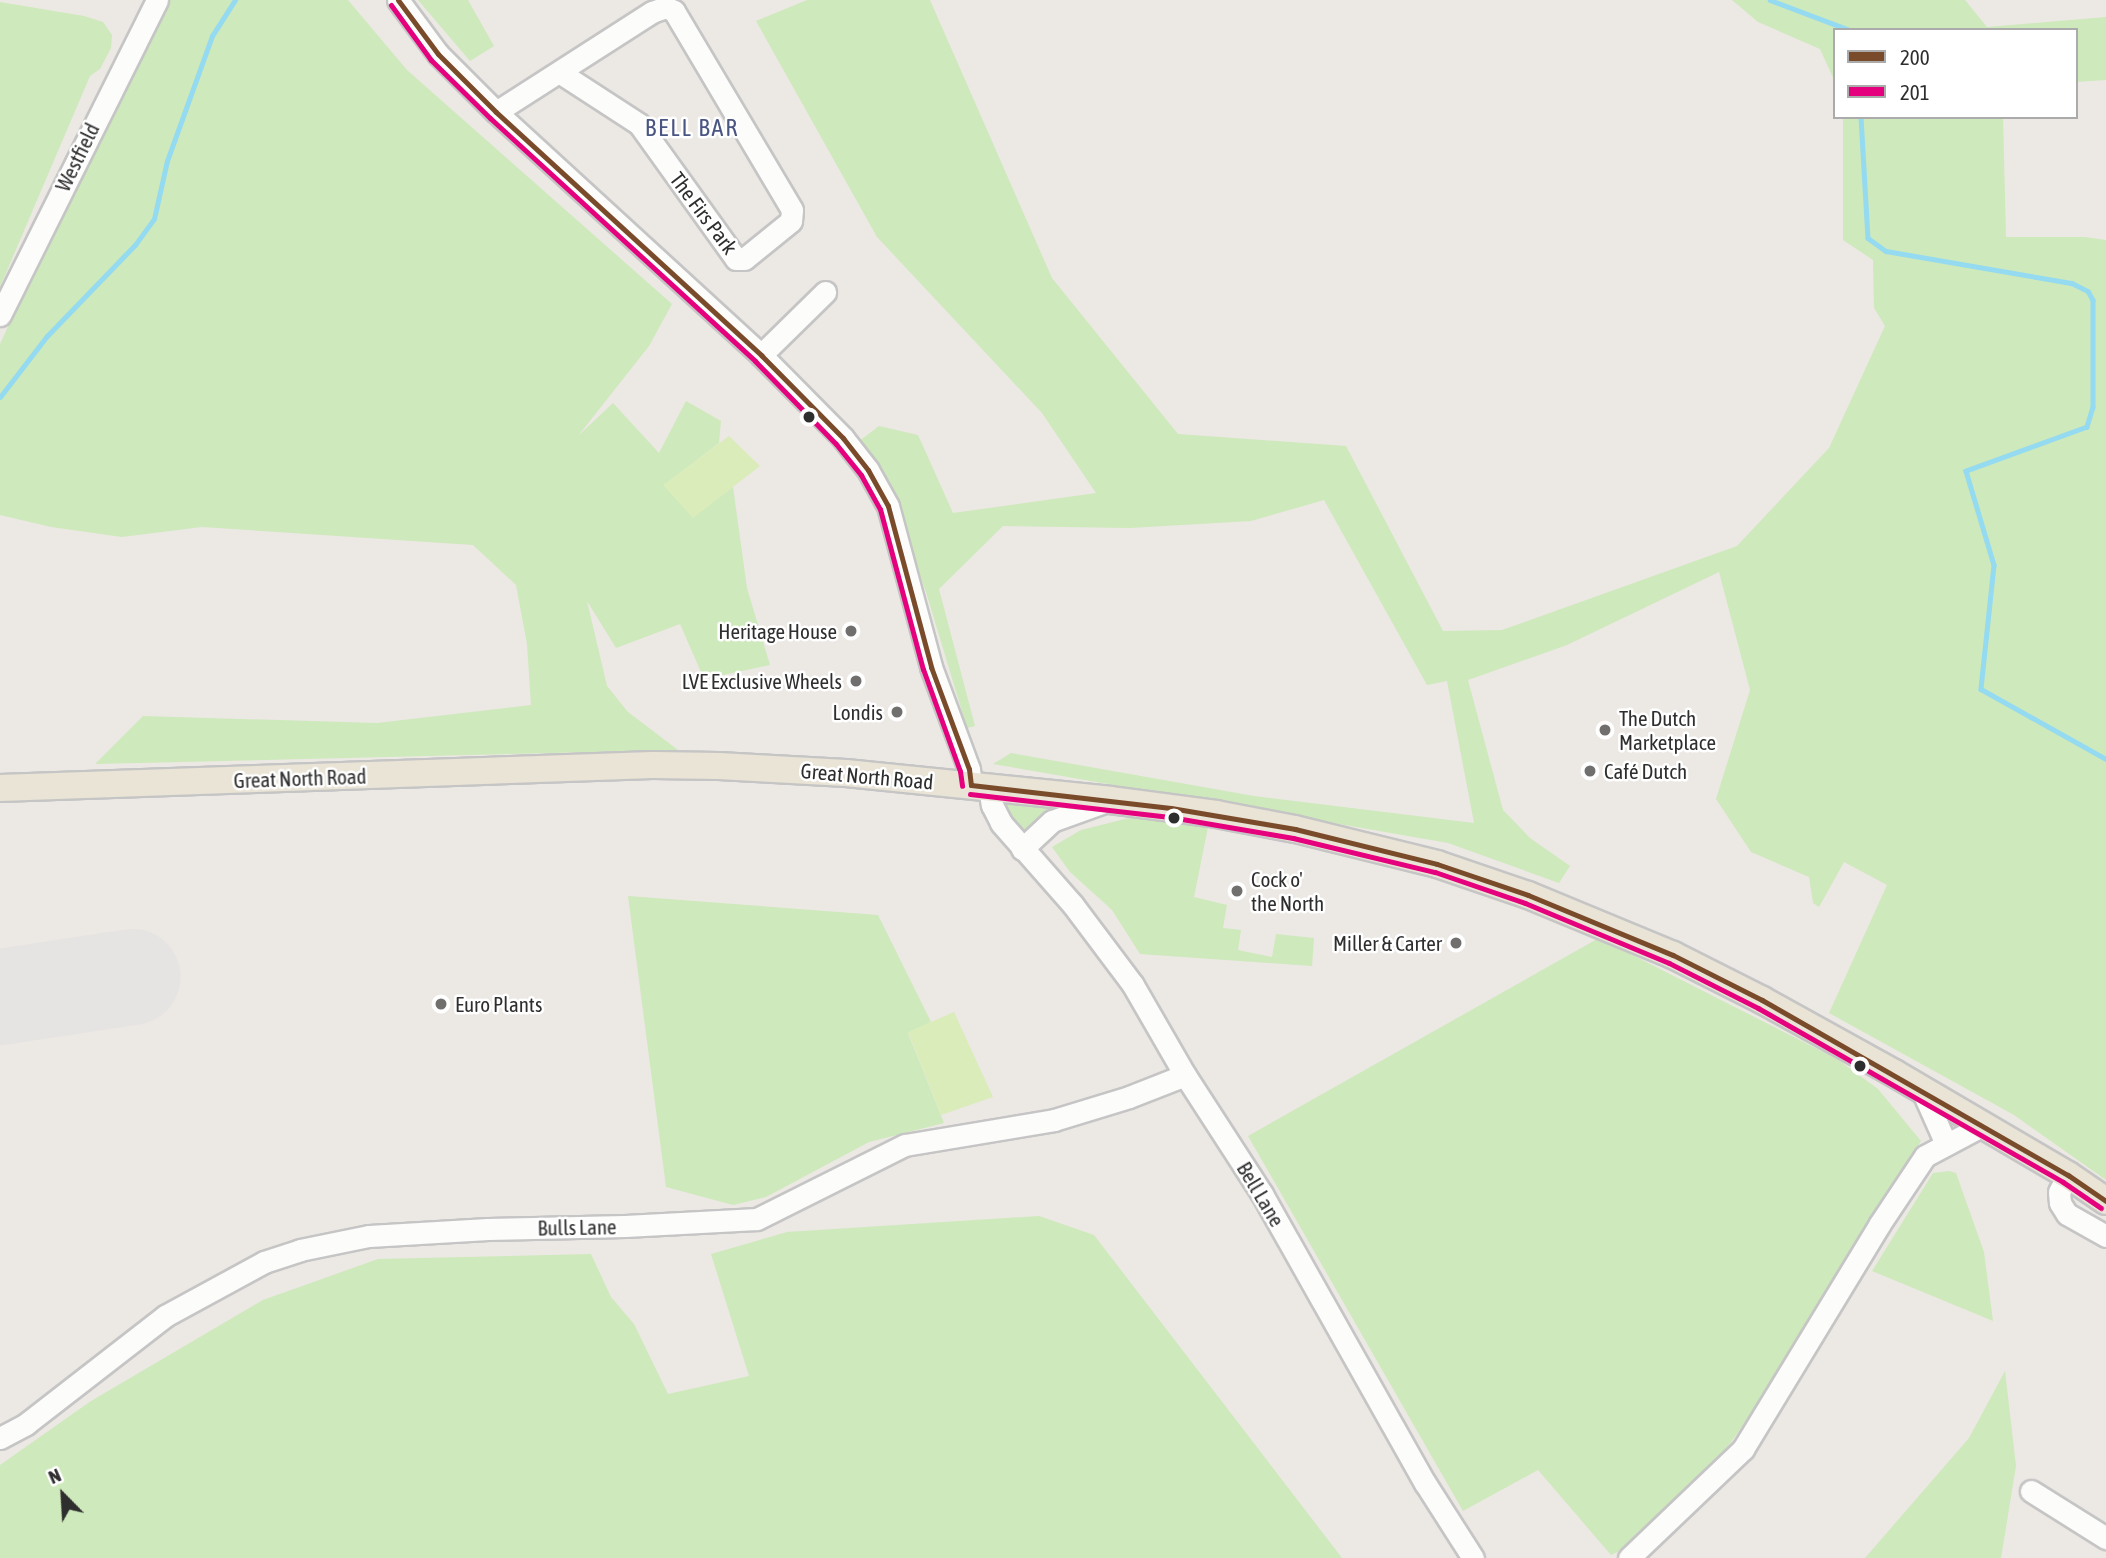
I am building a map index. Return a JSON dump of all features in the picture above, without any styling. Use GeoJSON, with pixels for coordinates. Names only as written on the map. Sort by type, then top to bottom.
{"type":"FeatureCollection","features":[{"type":"Feature","properties":{"kind":"main road","name":"Great North Road"},"geometry":{"type":"LineString","coordinates":[[0,788],[653,765],[833,773],[980,786],[1216,814],[1341,839],[1437,864],[1528,895],[1673,955],[1762,1000],[1922,1090],[2068,1175],[2106,1201]]}},
{"type":"Feature","properties":{"kind":"street","name":"Westfield"},"geometry":{"type":"LineString","coordinates":[[0,315],[157,0]]}},
{"type":"Feature","properties":{"kind":"street","name":"Bell Lane"},"geometry":{"type":"LineString","coordinates":[[398,0],[438,54],[496,113],[761,355],[843,438],[868,470],[888,506],[932,667],[969,769],[1022,849],[1104,944],[1133,985],[1185,1075],[1262,1194],[1425,1483],[1473,1558]]}},
{"type":"Feature","properties":{"kind":"street","name":"The Firs Park"},"geometry":{"type":"LineString","coordinates":[[496,113],[559,72],[652,12],[666,7],[674,11],[792,210],[791,221],[744,259],[736,259],[639,124],[559,72]]}},
{"type":"Feature","properties":{"kind":"street"},"geometry":{"type":"LineString","coordinates":[[761,355],[825,292]]}},
{"type":"Feature","properties":{"kind":"street"},"geometry":{"type":"LineString","coordinates":[[1022,849],[1052,821],[1110,800]]}},
{"type":"Feature","properties":{"kind":"street","name":"Bulls Lane"},"geometry":{"type":"LineString","coordinates":[[0,1438],[35,1417],[164,1316],[264,1262],[300,1250],[369,1236],[488,1228],[625,1226],[757,1219],[905,1145],[1054,1120],[1129,1097],[1185,1075]]}},
{"type":"Feature","properties":{"kind":"street"},"geometry":{"type":"LineString","coordinates":[[1922,1090],[1946,1144]]}},
{"type":"Feature","properties":{"kind":"street"},"geometry":{"type":"LineString","coordinates":[[1629,1558],[1743,1448],[1925,1156],[1983,1125]]}},
{"type":"Feature","properties":{"kind":"street"},"geometry":{"type":"LineString","coordinates":[[2068,1175],[2059,1192],[2060,1203],[2067,1214],[2106,1236]]}},
{"type":"Feature","properties":{"kind":"street"},"geometry":{"type":"LineString","coordinates":[[2031,1491],[2106,1538]]}},
{"type":"Feature","properties":{"kind":"green space"},"geometry":{"type":"Polygon","coordinates":[[[166,0],[348,0],[407,70],[672,304],[649,346],[578,436],[613,403],[659,453],[686,401],[721,421],[719,443],[664,485],[693,517],[733,487],[747,588],[770,665],[704,679],[680,624],[616,648],[587,601],[607,686],[628,712],[678,750],[95,764],[143,716],[377,723],[531,705],[527,644],[516,585],[473,545],[202,527],[122,537],[51,527],[0,515],[0,344],[75,181],[166,0]]]}},
{"type":"Feature","properties":{"kind":"green space"},"geometry":{"type":"Polygon","coordinates":[[[418,0],[468,0],[494,46],[470,61],[418,0]]]}},
{"type":"Feature","properties":{"kind":"green space"},"geometry":{"type":"Polygon","coordinates":[[[807,0],[930,0],[1052,278],[1178,434],[1346,446],[1443,631],[1502,630],[1737,546],[1829,448],[1885,326],[1874,308],[1873,260],[1843,240],[1843,119],[2003,119],[2006,237],[2085,237],[2106,240],[2106,1180],[2014,1115],[1829,1013],[1887,885],[1844,862],[1819,907],[1813,903],[1809,877],[1751,852],[1716,799],[1750,690],[1719,572],[1567,645],[1468,680],[1503,810],[1530,838],[1570,866],[1559,883],[1448,843],[993,764],[1011,753],[1254,796],[1474,823],[1447,681],[1427,685],[1324,500],[1251,521],[1130,528],[1003,526],[939,589],[975,726],[967,728],[926,592],[889,488],[854,445],[879,426],[918,435],[953,513],[1096,493],[1042,413],[877,237],[756,21],[807,0]]]}},
{"type":"Feature","properties":{"kind":"green space"},"geometry":{"type":"Polygon","coordinates":[[[1732,0],[1965,0],[1987,27],[2106,17],[2106,80],[2078,82],[2078,28],[1833,28],[1833,78],[1820,49],[1758,22],[1732,0]]]}},
{"type":"Feature","properties":{"kind":"green space"},"geometry":{"type":"Polygon","coordinates":[[[0,2],[84,16],[103,22],[112,35],[111,48],[100,69],[90,76],[0,287],[0,2]]]}},
{"type":"Feature","properties":{"kind":"green space"},"geometry":{"type":"Polygon","coordinates":[[[729,436],[760,466],[693,518],[663,485],[729,436]]]}},
{"type":"Feature","properties":{"kind":"green space"},"geometry":{"type":"Polygon","coordinates":[[[1001,801],[1067,806],[1026,834],[1018,831],[1001,801]]]}},
{"type":"Feature","properties":{"kind":"green space"},"geometry":{"type":"Polygon","coordinates":[[[1133,817],[1208,827],[1194,897],[1227,905],[1223,928],[1241,930],[1238,950],[1272,957],[1276,934],[1314,938],[1312,966],[1140,954],[1112,910],[1070,872],[1052,847],[1081,830],[1133,817]]]}},
{"type":"Feature","properties":{"kind":"green space"},"geometry":{"type":"Polygon","coordinates":[[[628,896],[878,915],[931,1022],[908,1033],[944,1123],[869,1142],[766,1197],[733,1205],[666,1187],[628,896]]]}},
{"type":"Feature","properties":{"kind":"green space"},"geometry":{"type":"Polygon","coordinates":[[[1599,938],[1837,1059],[1878,1089],[1921,1141],[1770,1387],[1729,1445],[1628,1547],[1611,1555],[1538,1470],[1463,1511],[1248,1136],[1599,938]]]}},
{"type":"Feature","properties":{"kind":"green space"},"geometry":{"type":"Polygon","coordinates":[[[954,1012],[993,1097],[941,1115],[908,1032],[954,1012]]]}},
{"type":"Feature","properties":{"kind":"green space"},"geometry":{"type":"Polygon","coordinates":[[[1933,1173],[1956,1173],[1984,1252],[1993,1321],[1872,1271],[1933,1173]]]}},
{"type":"Feature","properties":{"kind":"green space"},"geometry":{"type":"Polygon","coordinates":[[[1039,1216],[1094,1235],[1342,1558],[0,1558],[0,1465],[91,1401],[263,1300],[378,1259],[591,1254],[611,1297],[634,1324],[668,1394],[749,1376],[711,1254],[787,1232],[1039,1216]]]}},
{"type":"Feature","properties":{"kind":"green space"},"geometry":{"type":"Polygon","coordinates":[[[2005,1371],[2016,1466],[2001,1558],[1865,1558],[1969,1438],[2005,1371]]]}},
{"type":"Feature","properties":{"kind":"waterway"},"geometry":{"type":"LineString","coordinates":[[0,397],[47,336],[135,245],[154,219],[167,161],[212,36],[235,0]]}},
{"type":"Feature","properties":{"kind":"waterway"},"geometry":{"type":"LineString","coordinates":[[1770,0],[1845,28]]}},
{"type":"Feature","properties":{"kind":"waterway"},"geometry":{"type":"LineString","coordinates":[[1861,119],[1868,238],[1886,251],[2072,283],[2088,291],[2093,300],[2093,407],[2087,427],[1966,471],[1994,565],[1981,689],[2106,759]]}},
{"type":"Feature","properties":{"kind":"runway"},"geometry":{"type":"LineString","coordinates":[[0,997],[132,977]]}},
{"type":"Feature","properties":{"kind":"transit line","name":"200"},"geometry":{"type":"LineString","coordinates":[[398,0],[438,54],[496,112],[761,355],[843,438],[868,470],[888,506],[931,667],[969,769],[971,785]]}},
{"type":"Feature","properties":{"kind":"transit line","name":"201"},"geometry":{"type":"LineString","coordinates":[[391,5],[431,60],[490,118],[755,361],[836,444],[861,475],[880,509],[923,669],[960,771],[962,786]]}},
{"type":"Feature","properties":{"kind":"transit line","name":"200"},"geometry":{"type":"LineString","coordinates":[[971,785],[1171,808],[1295,829],[1437,864],[1528,895],[1673,955],[1762,1000],[2068,1175],[2106,1201]]}},
{"type":"Feature","properties":{"kind":"transit line","name":"201"},"geometry":{"type":"LineString","coordinates":[[970,794],[1170,817],[1293,838],[1435,872],[1525,903],[1669,963],[1758,1008],[2063,1182],[2101,1208]]}},
{"type":"Feature","properties":{"kind":"place","name":"Heritage House"},"geometry":{"type":"Point","coordinates":[851,631]}},
{"type":"Feature","properties":{"kind":"place","name":"LVE Exclusive Wheels"},"geometry":{"type":"Point","coordinates":[856,681]}},
{"type":"Feature","properties":{"kind":"place","name":"Londis"},"geometry":{"type":"Point","coordinates":[897,712]}},
{"type":"Feature","properties":{"kind":"place","name":"The Dutch Marketplace"},"geometry":{"type":"Point","coordinates":[1605,730]}},
{"type":"Feature","properties":{"kind":"place","name":"Café Dutch"},"geometry":{"type":"Point","coordinates":[1590,771]}},
{"type":"Feature","properties":{"kind":"place","name":"Cock o' the North"},"geometry":{"type":"Point","coordinates":[1237,891]}},
{"type":"Feature","properties":{"kind":"place","name":"Miller & Carter"},"geometry":{"type":"Point","coordinates":[1456,943]}},
{"type":"Feature","properties":{"kind":"place","name":"Euro Plants"},"geometry":{"type":"Point","coordinates":[441,1004]}},
{"type":"Feature","properties":{"kind":"district","name":"BELL BAR"},"geometry":{"type":"Point","coordinates":[692,128]}}]}
